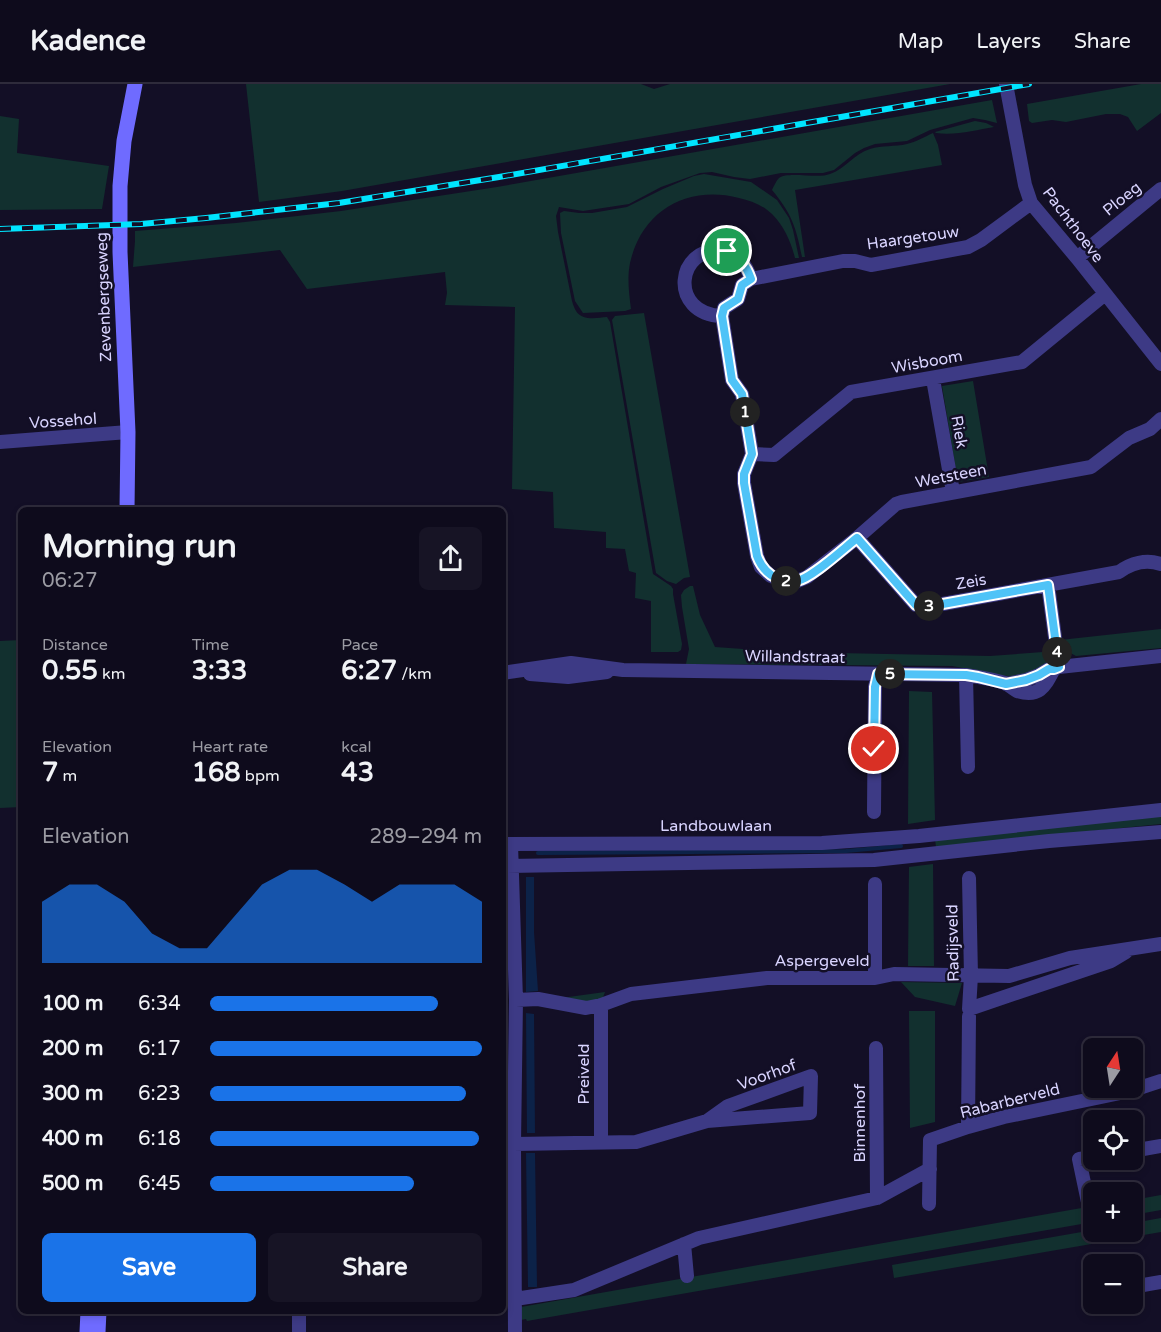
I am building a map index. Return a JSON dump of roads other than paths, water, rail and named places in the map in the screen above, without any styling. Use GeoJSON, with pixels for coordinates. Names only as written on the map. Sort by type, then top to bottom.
{"type":"FeatureCollection","features":[{"type":"Feature","properties":{"kind":"street","name":"Zevenbergseweg"},"geometry":{"type":"LineString","coordinates":[[127,507],[128,432],[120,252],[120,186],[124,141],[135,84]]}},
{"type":"Feature","properties":{"kind":"street","name":"Pachthoeve"},"geometry":{"type":"LineString","coordinates":[[1006,84],[1025,185],[1031,203],[1161,364]]}},
{"type":"Feature","properties":{"kind":"street","name":"Ploeg"},"geometry":{"type":"LineString","coordinates":[[1077,258],[1161,189]]}},
{"type":"Feature","properties":{"kind":"street","name":"Haargetouw"},"geometry":{"type":"LineString","coordinates":[[751,279],[843,261],[871,265],[969,247],[1031,203]]}},
{"type":"Feature","properties":{"kind":"street"},"geometry":{"type":"LineString","coordinates":[[722,316],[711,316],[694,306],[684,286],[686,273],[692,262],[702,254],[714,250],[727,251],[738,257],[747,267],[751,279],[742,285],[738,299],[724,308],[722,316],[732,380],[742,394],[752,454]]}},
{"type":"Feature","properties":{"kind":"street","name":"Wisboom"},"geometry":{"type":"LineString","coordinates":[[752,454],[774,455],[851,392],[1022,362],[1105,294]]}},
{"type":"Feature","properties":{"kind":"street","name":"Riek"},"geometry":{"type":"LineString","coordinates":[[933,379],[953,492]]}},
{"type":"Feature","properties":{"kind":"street","name":"Wetsteen"},"geometry":{"type":"LineString","coordinates":[[752,454],[744,474],[744,483],[757,556],[761,567],[771,576],[795,582],[807,577],[896,504],[1091,467],[1129,438],[1150,429],[1161,419]]}},
{"type":"Feature","properties":{"kind":"street","name":"Vossehol"},"geometry":{"type":"LineString","coordinates":[[0,442],[128,432]]}},
{"type":"Feature","properties":{"kind":"street","name":"Zeis"},"geometry":{"type":"LineString","coordinates":[[857,538],[916,605],[926,607],[1119,572],[1128,565],[1150,561],[1161,564]]}},
{"type":"Feature","properties":{"kind":"street"},"geometry":{"type":"LineString","coordinates":[[1048,585],[1057,668]]}},
{"type":"Feature","properties":{"kind":"street","name":"Willandstraat"},"geometry":{"type":"LineString","coordinates":[[506,673],[568,677],[623,670],[966,675],[1006,684],[1026,680],[1049,669],[1161,656]]}},
{"type":"Feature","properties":{"kind":"street"},"geometry":{"type":"LineString","coordinates":[[874,812],[875,687],[878,674]]}},
{"type":"Feature","properties":{"kind":"street"},"geometry":{"type":"LineString","coordinates":[[966,675],[968,767]]}},
{"type":"Feature","properties":{"kind":"street","name":"Landbouwlaan"},"geometry":{"type":"LineString","coordinates":[[515,1332],[516,1000],[507,844],[822,843],[919,836],[1161,810]]}},
{"type":"Feature","properties":{"kind":"street"},"geometry":{"type":"LineString","coordinates":[[508,866],[874,860],[1049,841],[1161,832]]}},
{"type":"Feature","properties":{"kind":"street"},"geometry":{"type":"LineString","coordinates":[[919,836],[920,855]]}},
{"type":"Feature","properties":{"kind":"street","name":"Radijsveld"},"geometry":{"type":"LineString","coordinates":[[968,1127],[971,976],[969,878]]}},
{"type":"Feature","properties":{"kind":"street"},"geometry":{"type":"LineString","coordinates":[[875,884],[875,978]]}},
{"type":"Feature","properties":{"kind":"street","name":"Aspergeveld"},"geometry":{"type":"LineString","coordinates":[[516,1000],[538,999],[586,1008],[631,994],[767,978],[875,978],[894,974],[1009,976],[1070,958],[1161,944]]}},
{"type":"Feature","properties":{"kind":"street","name":"Aspergeveld"},"geometry":{"type":"LineString","coordinates":[[969,1012],[1111,962],[1130,949]]}},
{"type":"Feature","properties":{"kind":"street","name":"Preiveld"},"geometry":{"type":"LineString","coordinates":[[601,1005],[601,1142]]}},
{"type":"Feature","properties":{"kind":"street","name":"Binnenhof"},"geometry":{"type":"LineString","coordinates":[[876,1048],[877,1198]]}},
{"type":"Feature","properties":{"kind":"street","name":"Voorhof"},"geometry":{"type":"LineString","coordinates":[[514,1144],[636,1142],[707,1121],[810,1113],[811,1076],[728,1106],[707,1121]]}},
{"type":"Feature","properties":{"kind":"street","name":"Rabarberveld"},"geometry":{"type":"LineString","coordinates":[[929,1204],[930,1140],[1004,1117],[1130,1091],[1161,1081]]}},
{"type":"Feature","properties":{"kind":"street"},"geometry":{"type":"LineString","coordinates":[[1143,1149],[1161,1146]]}},
{"type":"Feature","properties":{"kind":"street"},"geometry":{"type":"LineString","coordinates":[[1083,1158],[1079,1159],[1084,1182]]}},
{"type":"Feature","properties":{"kind":"street"},"geometry":{"type":"LineString","coordinates":[[515,1299],[574,1290],[699,1238],[877,1198],[930,1169]]}},
{"type":"Feature","properties":{"kind":"street"},"geometry":{"type":"LineString","coordinates":[[684,1244],[687,1276]]}},
{"type":"Feature","properties":{"kind":"street"},"geometry":{"type":"LineString","coordinates":[[1143,1285],[1161,1282]]}},
{"type":"Feature","properties":{"kind":"street"},"geometry":{"type":"LineString","coordinates":[[87,1332],[88,1314]]}},
{"type":"Feature","properties":{"kind":"street"},"geometry":{"type":"LineString","coordinates":[[98,1332],[99,1314]]}},
{"type":"Feature","properties":{"kind":"street"},"geometry":{"type":"LineString","coordinates":[[299,1314],[299,1332]]}},
{"type":"Feature","properties":{"kind":"water"},"geometry":{"type":"Polygon","coordinates":[[[526,877],[534,877],[534,932],[538,991],[526,992],[526,877]]]}},
{"type":"Feature","properties":{"kind":"water"},"geometry":{"type":"Polygon","coordinates":[[[526,1013],[534,1014],[535,1133],[527,1133],[526,1013]]]}},
{"type":"Feature","properties":{"kind":"water"},"geometry":{"type":"Polygon","coordinates":[[[526,1153],[535,1153],[537,1287],[528,1287],[526,1153]]]}},
{"type":"Feature","properties":{"kind":"waterway"},"geometry":{"type":"LineString","coordinates":[[538,853],[846,851],[901,846]]}},
{"type":"Feature","properties":{"kind":"railway"},"geometry":{"type":"LineString","coordinates":[[0,229],[141,224],[339,203],[1029,84]]}}]}
